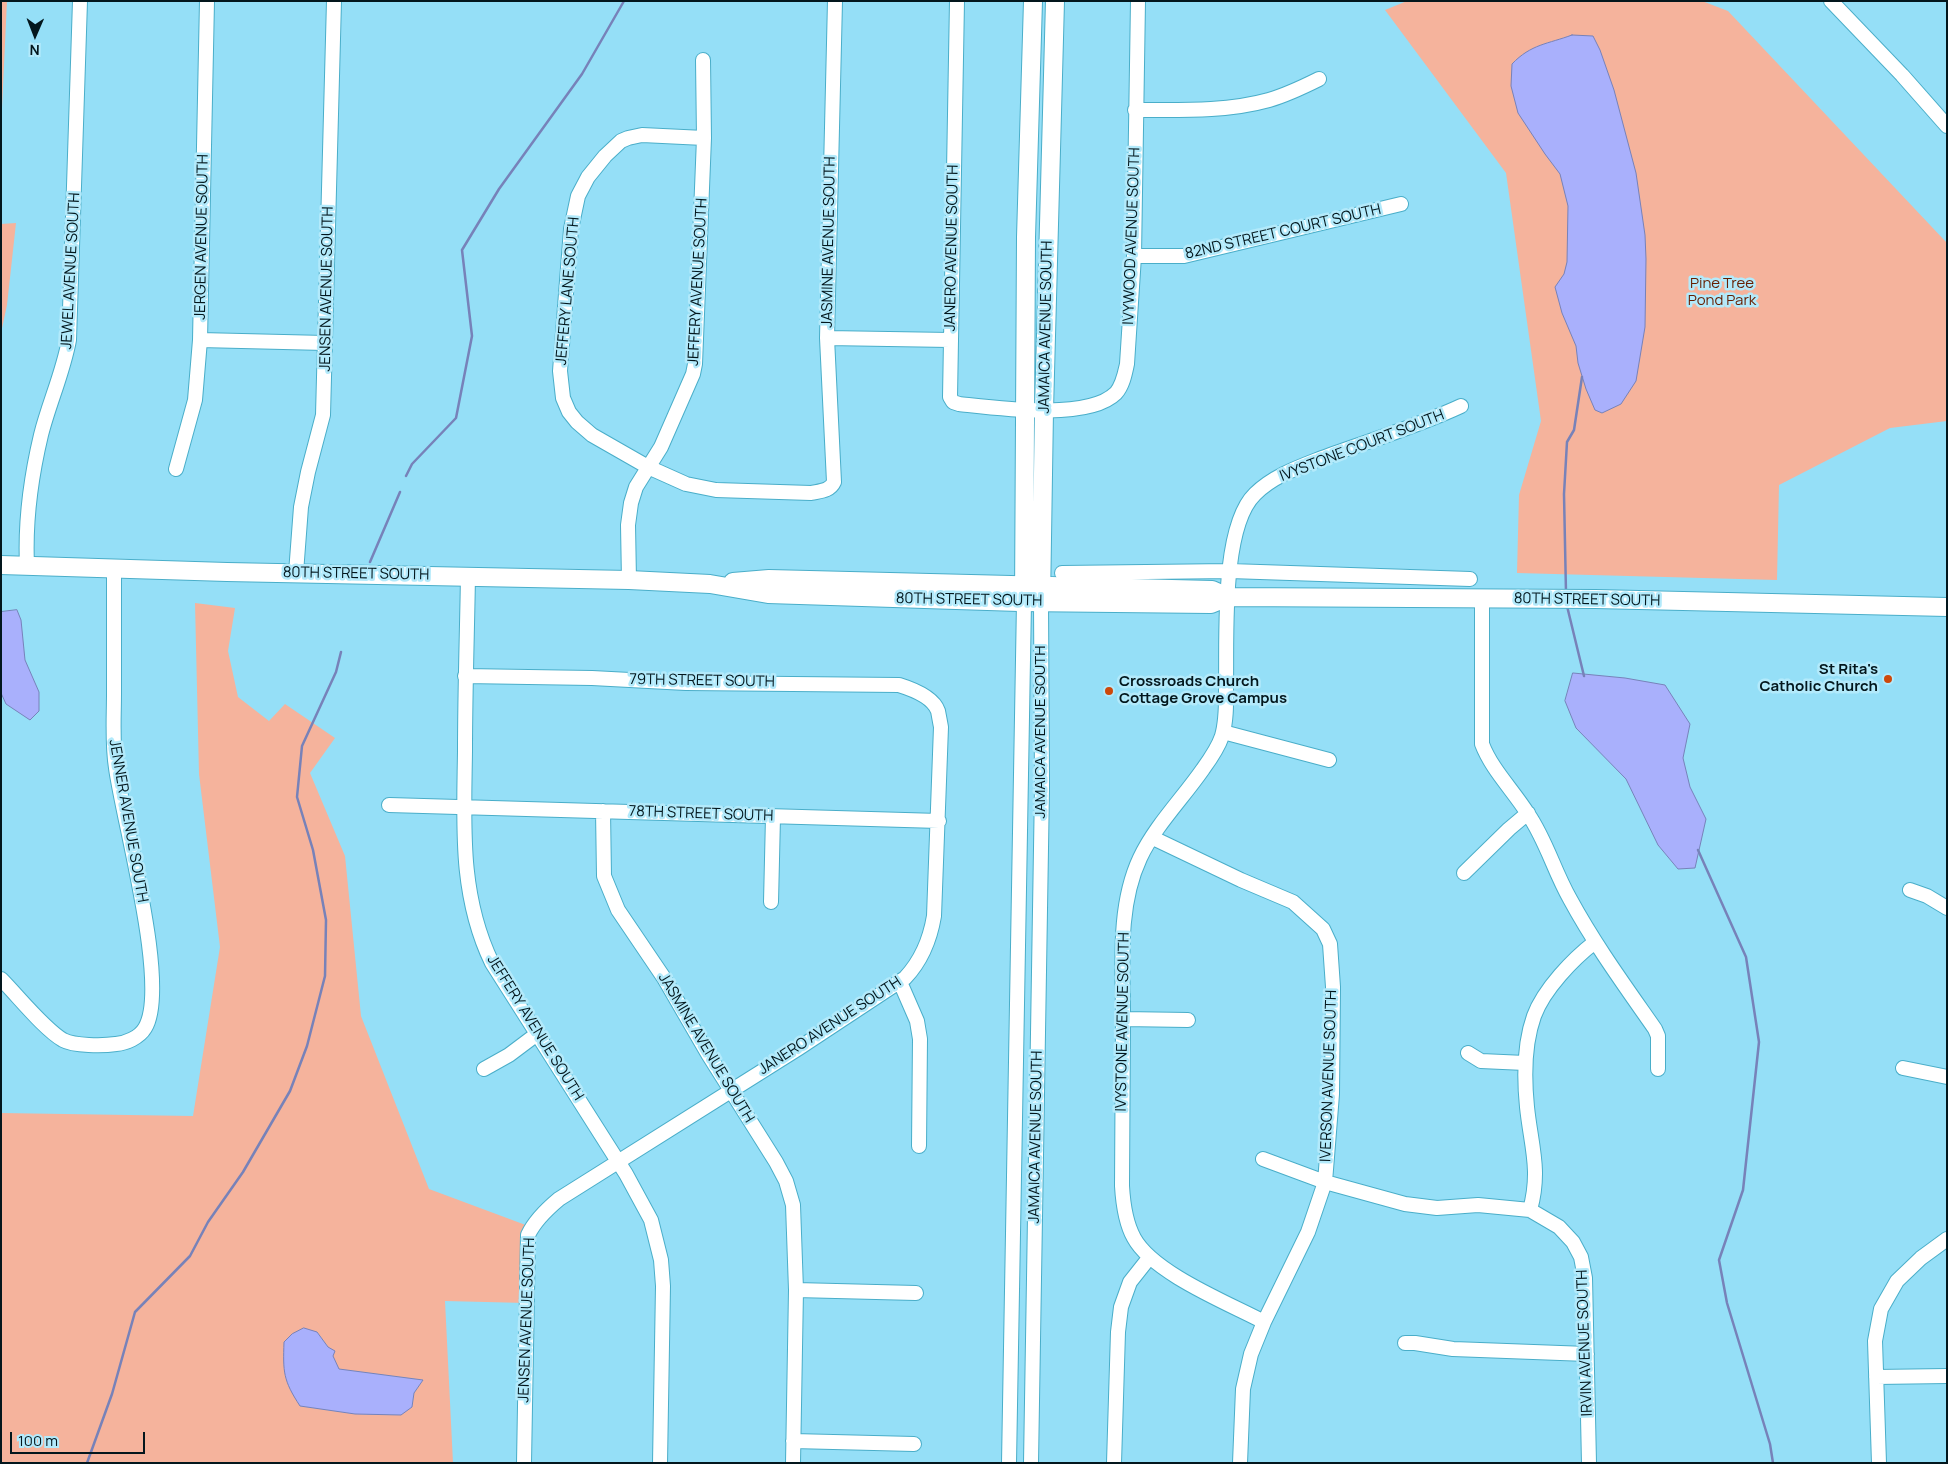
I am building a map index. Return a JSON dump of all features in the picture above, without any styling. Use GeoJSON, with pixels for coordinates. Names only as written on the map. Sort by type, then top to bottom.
{"type":"FeatureCollection","features":[{"type":"Feature","properties":{"kind":"main road","name":"JAMAICA AVENUE SOUTH"},"geometry":{"type":"LineString","coordinates":[[1033,1],[1026,237],[1024,411],[1033,593]]}},
{"type":"Feature","properties":{"kind":"main road","name":"JAMAICA AVENUE SOUTH"},"geometry":{"type":"LineString","coordinates":[[1033,593],[1044,410],[1055,1]]}},
{"type":"Feature","properties":{"kind":"main road","name":"80TH STREET SOUTH"},"geometry":{"type":"LineString","coordinates":[[1,565],[629,580],[710,584],[768,594],[1033,593],[1211,604],[1228,597],[1482,598],[1947,607]]}},
{"type":"Feature","properties":{"kind":"street","name":"JEWEL AVENUE SOUTH"},"geometry":{"type":"LineString","coordinates":[[27,565],[26,548],[31,490],[41,434],[65,362],[69,340],[80,1]]}},
{"type":"Feature","properties":{"kind":"street","name":"JERGEN AVENUE SOUTH"},"geometry":{"type":"LineString","coordinates":[[176,469],[195,400],[200,340],[207,1]]}},
{"type":"Feature","properties":{"kind":"street","name":"JENSEN AVENUE SOUTH"},"geometry":{"type":"LineString","coordinates":[[296,573],[301,507],[323,416],[334,1]]}},
{"type":"Feature","properties":{"kind":"street","name":"JASMINE AVENUE SOUTH"},"geometry":{"type":"LineString","coordinates":[[835,1],[827,338],[841,484]]}},
{"type":"Feature","properties":{"kind":"street","name":"JANERO AVENUE SOUTH"},"geometry":{"type":"LineString","coordinates":[[957,1],[950,397],[953,402],[959,404],[1024,411],[1044,410]]}},
{"type":"Feature","properties":{"kind":"street","name":"IVYWOOD AVENUE SOUTH"},"geometry":{"type":"LineString","coordinates":[[1044,410],[1083,408],[1100,402],[1116,392],[1123,380],[1127,364],[1134,256],[1138,1]]}},
{"type":"Feature","properties":{"kind":"street"},"geometry":{"type":"LineString","coordinates":[[1830,1],[1947,126]]}},
{"type":"Feature","properties":{"kind":"street","name":"JEFFERY AVENUE SOUTH"},"geometry":{"type":"LineString","coordinates":[[629,580],[628,525],[630,502],[636,487],[661,446],[693,374],[695,364],[704,138],[703,60]]}},
{"type":"Feature","properties":{"kind":"street"},"geometry":{"type":"LineString","coordinates":[[1136,110],[1195,110],[1250,104],[1279,96],[1319,79]]}},
{"type":"Feature","properties":{"kind":"street","name":"JEFFERY LANE SOUTH"},"geometry":{"type":"LineString","coordinates":[[704,138],[642,135],[621,141],[605,156],[588,177],[578,196],[571,229],[560,371],[563,398],[569,412],[592,435],[648,467],[686,484],[716,490],[811,492],[825,491],[832,486],[841,484]]}},
{"type":"Feature","properties":{"kind":"street","name":"82ND STREET COURT SOUTH"},"geometry":{"type":"LineString","coordinates":[[1134,256],[1184,256],[1401,204]]}},
{"type":"Feature","properties":{"kind":"street"},"geometry":{"type":"LineString","coordinates":[[827,338],[950,340]]}},
{"type":"Feature","properties":{"kind":"street"},"geometry":{"type":"LineString","coordinates":[[200,340],[325,343]]}},
{"type":"Feature","properties":{"kind":"street","name":"IVYSTONE COURT SOUTH"},"geometry":{"type":"LineString","coordinates":[[1228,597],[1234,534],[1253,495],[1291,470],[1435,418],[1461,406]]}},
{"type":"Feature","properties":{"kind":"street","name":"JENNER AVENUE SOUTH"},"geometry":{"type":"LineString","coordinates":[[1,979],[54,1033],[73,1043],[105,1045],[122,1043],[134,1038],[145,1028],[151,1011],[152,985],[149,940],[115,760],[113,732],[114,568]]}},
{"type":"Feature","properties":{"kind":"street"},"geometry":{"type":"LineString","coordinates":[[1062,573],[1230,571],[1470,579]]}},
{"type":"Feature","properties":{"kind":"street","name":"JEFFERY AVENUE SOUTH"},"geometry":{"type":"LineString","coordinates":[[468,576],[464,808],[466,875],[474,918],[492,963],[618,1161],[651,1220],[661,1260],[663,1286],[660,1463]]}},
{"type":"Feature","properties":{"kind":"street","name":"JAMAICA AVENUE SOUTH"},"geometry":{"type":"LineString","coordinates":[[1009,1463],[1033,593]]}},
{"type":"Feature","properties":{"kind":"street","name":"JAMAICA AVENUE SOUTH"},"geometry":{"type":"LineString","coordinates":[[1031,1463],[1042,787],[1033,593]]}},
{"type":"Feature","properties":{"kind":"street","name":"IVYSTONE AVENUE SOUTH"},"geometry":{"type":"LineString","coordinates":[[1228,597],[1226,712],[1223,732],[1216,751],[1141,856],[1132,880],[1122,953],[1122,1186],[1124,1210],[1134,1238],[1149,1258],[1168,1272],[1264,1322]]}},
{"type":"Feature","properties":{"kind":"street"},"geometry":{"type":"LineString","coordinates":[[1482,598],[1482,744],[1487,755],[1528,813],[1559,879],[1595,942],[1655,1029],[1658,1036],[1658,1069]]}},
{"type":"Feature","properties":{"kind":"street","name":"79TH STREET SOUTH"},"geometry":{"type":"LineString","coordinates":[[465,676],[899,686],[916,691],[934,704]]}},
{"type":"Feature","properties":{"kind":"street","name":"JANERO AVENUE SOUTH"},"geometry":{"type":"LineString","coordinates":[[618,1161],[799,1048],[900,982],[916,966],[926,949],[932,930],[941,727],[938,710],[934,704]]}},
{"type":"Feature","properties":{"kind":"street"},"geometry":{"type":"LineString","coordinates":[[1223,732],[1329,760]]}},
{"type":"Feature","properties":{"kind":"street","name":"78TH STREET SOUTH"},"geometry":{"type":"LineString","coordinates":[[389,805],[938,821]]}},
{"type":"Feature","properties":{"kind":"street","name":"JASMINE AVENUE SOUTH"},"geometry":{"type":"LineString","coordinates":[[602,811],[604,876],[610,894],[627,926],[664,978],[708,1054],[786,1180],[793,1205],[796,1290],[793,1463]]}},
{"type":"Feature","properties":{"kind":"street"},"geometry":{"type":"LineString","coordinates":[[1464,872],[1508,829],[1528,813]]}},
{"type":"Feature","properties":{"kind":"street"},"geometry":{"type":"LineString","coordinates":[[771,902],[772,817]]}},
{"type":"Feature","properties":{"kind":"street","name":"IVERSON AVENUE SOUTH"},"geometry":{"type":"LineString","coordinates":[[1153,838],[1241,880],[1293,902],[1323,929],[1330,944],[1333,987],[1332,1094],[1325,1182],[1308,1232],[1264,1322],[1251,1354],[1245,1377],[1240,1463]]}},
{"type":"Feature","properties":{"kind":"street"},"geometry":{"type":"LineString","coordinates":[[1910,890],[1927,896],[1947,908]]}},
{"type":"Feature","properties":{"kind":"street"},"geometry":{"type":"LineString","coordinates":[[1263,1159],[1325,1182],[1405,1204],[1437,1208],[1478,1205],[1530,1210],[1535,1193],[1536,1169],[1527,1107],[1525,1063],[1534,1015],[1564,970],[1576,957],[1595,942]]}},
{"type":"Feature","properties":{"kind":"street"},"geometry":{"type":"LineString","coordinates":[[900,982],[917,1021],[920,1039],[919,1146]]}},
{"type":"Feature","properties":{"kind":"street"},"geometry":{"type":"LineString","coordinates":[[1123,1019],[1188,1020]]}},
{"type":"Feature","properties":{"kind":"street"},"geometry":{"type":"LineString","coordinates":[[484,1069],[510,1055],[537,1034]]}},
{"type":"Feature","properties":{"kind":"street"},"geometry":{"type":"LineString","coordinates":[[1468,1053],[1481,1061],[1525,1063]]}},
{"type":"Feature","properties":{"kind":"street"},"geometry":{"type":"LineString","coordinates":[[1903,1068],[1947,1076]]}},
{"type":"Feature","properties":{"kind":"street","name":"JENSEN AVENUE SOUTH"},"geometry":{"type":"LineString","coordinates":[[524,1463],[528,1235],[546,1210],[618,1161]]}},
{"type":"Feature","properties":{"kind":"street","name":"IRVIN AVENUE SOUTH"},"geometry":{"type":"LineString","coordinates":[[1530,1210],[1559,1227],[1573,1242],[1581,1257],[1585,1278],[1588,1354],[1589,1463]]}},
{"type":"Feature","properties":{"kind":"street"},"geometry":{"type":"LineString","coordinates":[[1879,1463],[1875,1341],[1881,1309],[1897,1281],[1920,1258],[1947,1240]]}},
{"type":"Feature","properties":{"kind":"street"},"geometry":{"type":"LineString","coordinates":[[1114,1463],[1118,1332],[1121,1307],[1130,1282],[1149,1258]]}},
{"type":"Feature","properties":{"kind":"street"},"geometry":{"type":"LineString","coordinates":[[796,1290],[916,1293]]}},
{"type":"Feature","properties":{"kind":"street"},"geometry":{"type":"LineString","coordinates":[[1405,1343],[1453,1350],[1588,1354]]}},
{"type":"Feature","properties":{"kind":"street"},"geometry":{"type":"LineString","coordinates":[[1876,1377],[1947,1376]]}},
{"type":"Feature","properties":{"kind":"street"},"geometry":{"type":"LineString","coordinates":[[793,1441],[914,1444]]}},
{"type":"Feature","properties":{"kind":"green space"},"geometry":{"type":"Polygon","coordinates":[[[1,1],[7,1],[1,129],[1,1]]]}},
{"type":"Feature","properties":{"kind":"green space","name":"Pine Tree Pond Park"},"geometry":{"type":"Polygon","coordinates":[[[1407,1],[1702,1],[1728,11],[1947,243],[1947,421],[1890,428],[1779,485],[1777,580],[1517,573],[1519,495],[1541,421],[1506,173],[1385,10],[1407,1]]]}},
{"type":"Feature","properties":{"kind":"green space"},"geometry":{"type":"Polygon","coordinates":[[[16,223],[7,305],[1,333],[1,224],[16,223]]]}},
{"type":"Feature","properties":{"kind":"green space"},"geometry":{"type":"Polygon","coordinates":[[[195,603],[235,608],[228,651],[238,697],[269,721],[285,704],[335,738],[310,773],[345,856],[361,1016],[429,1189],[531,1227],[526,1303],[445,1301],[453,1463],[1,1463],[1,1113],[193,1116],[220,947],[199,774],[195,603]],[[317,1332],[300,1406],[355,1414],[400,1415],[412,1407],[414,1393],[423,1380],[339,1369],[328,1347],[317,1332]]]}},
{"type":"Feature","properties":{"kind":"water"},"geometry":{"type":"Polygon","coordinates":[[[1572,35],[1593,36],[1600,50],[1614,90],[1636,173],[1645,235],[1645,327],[1636,381],[1621,404],[1602,413],[1595,410],[1586,389],[1578,363],[1576,346],[1562,313],[1555,287],[1564,274],[1567,262],[1568,206],[1560,174],[1518,113],[1511,86],[1512,64],[1519,57],[1540,45],[1572,35]]]}},
{"type":"Feature","properties":{"kind":"water"},"geometry":{"type":"Polygon","coordinates":[[[17,610],[21,620],[25,660],[39,692],[39,711],[30,720],[6,704],[1,693],[1,612],[17,610]]]}},
{"type":"Feature","properties":{"kind":"water"},"geometry":{"type":"Polygon","coordinates":[[[1573,673],[1625,678],[1665,685],[1690,724],[1683,758],[1690,787],[1706,819],[1695,868],[1678,869],[1658,845],[1626,779],[1576,728],[1565,701],[1573,673]]]}},
{"type":"Feature","properties":{"kind":"water"},"geometry":{"type":"Polygon","coordinates":[[[304,1328],[317,1332],[328,1347],[335,1351],[333,1356],[339,1369],[423,1380],[414,1393],[412,1407],[401,1415],[355,1414],[300,1406],[285,1376],[284,1342],[292,1334],[304,1328]]]}},
{"type":"Feature","properties":{"kind":"waterway"},"geometry":{"type":"LineString","coordinates":[[406,476],[412,464],[456,418],[472,336],[462,250],[499,189],[582,74],[624,1]]}},
{"type":"Feature","properties":{"kind":"waterway"},"geometry":{"type":"LineString","coordinates":[[1566,593],[1564,494],[1567,442],[1574,430],[1582,377]]}},
{"type":"Feature","properties":{"kind":"waterway"},"geometry":{"type":"LineString","coordinates":[[370,562],[400,492]]}},
{"type":"Feature","properties":{"kind":"waterway"},"geometry":{"type":"LineString","coordinates":[[1567,606],[1584,676]]}},
{"type":"Feature","properties":{"kind":"waterway"},"geometry":{"type":"LineString","coordinates":[[87,1463],[112,1394],[135,1312],[190,1256],[208,1222],[243,1172],[290,1091],[307,1046],[325,976],[326,920],[313,850],[297,797],[302,746],[336,672],[341,652]]}},
{"type":"Feature","properties":{"kind":"waterway"},"geometry":{"type":"LineString","coordinates":[[1698,850],[1746,957],[1759,1042],[1743,1190],[1719,1260],[1727,1303],[1770,1444],[1773,1463]]}},
{"type":"Feature","properties":{"kind":"place","name":"St Rita's Catholic Church"},"geometry":{"type":"Point","coordinates":[1888,679]}},
{"type":"Feature","properties":{"kind":"place","name":"Crossroads Church Cottage Grove Campus"},"geometry":{"type":"Point","coordinates":[1109,691]}}]}
